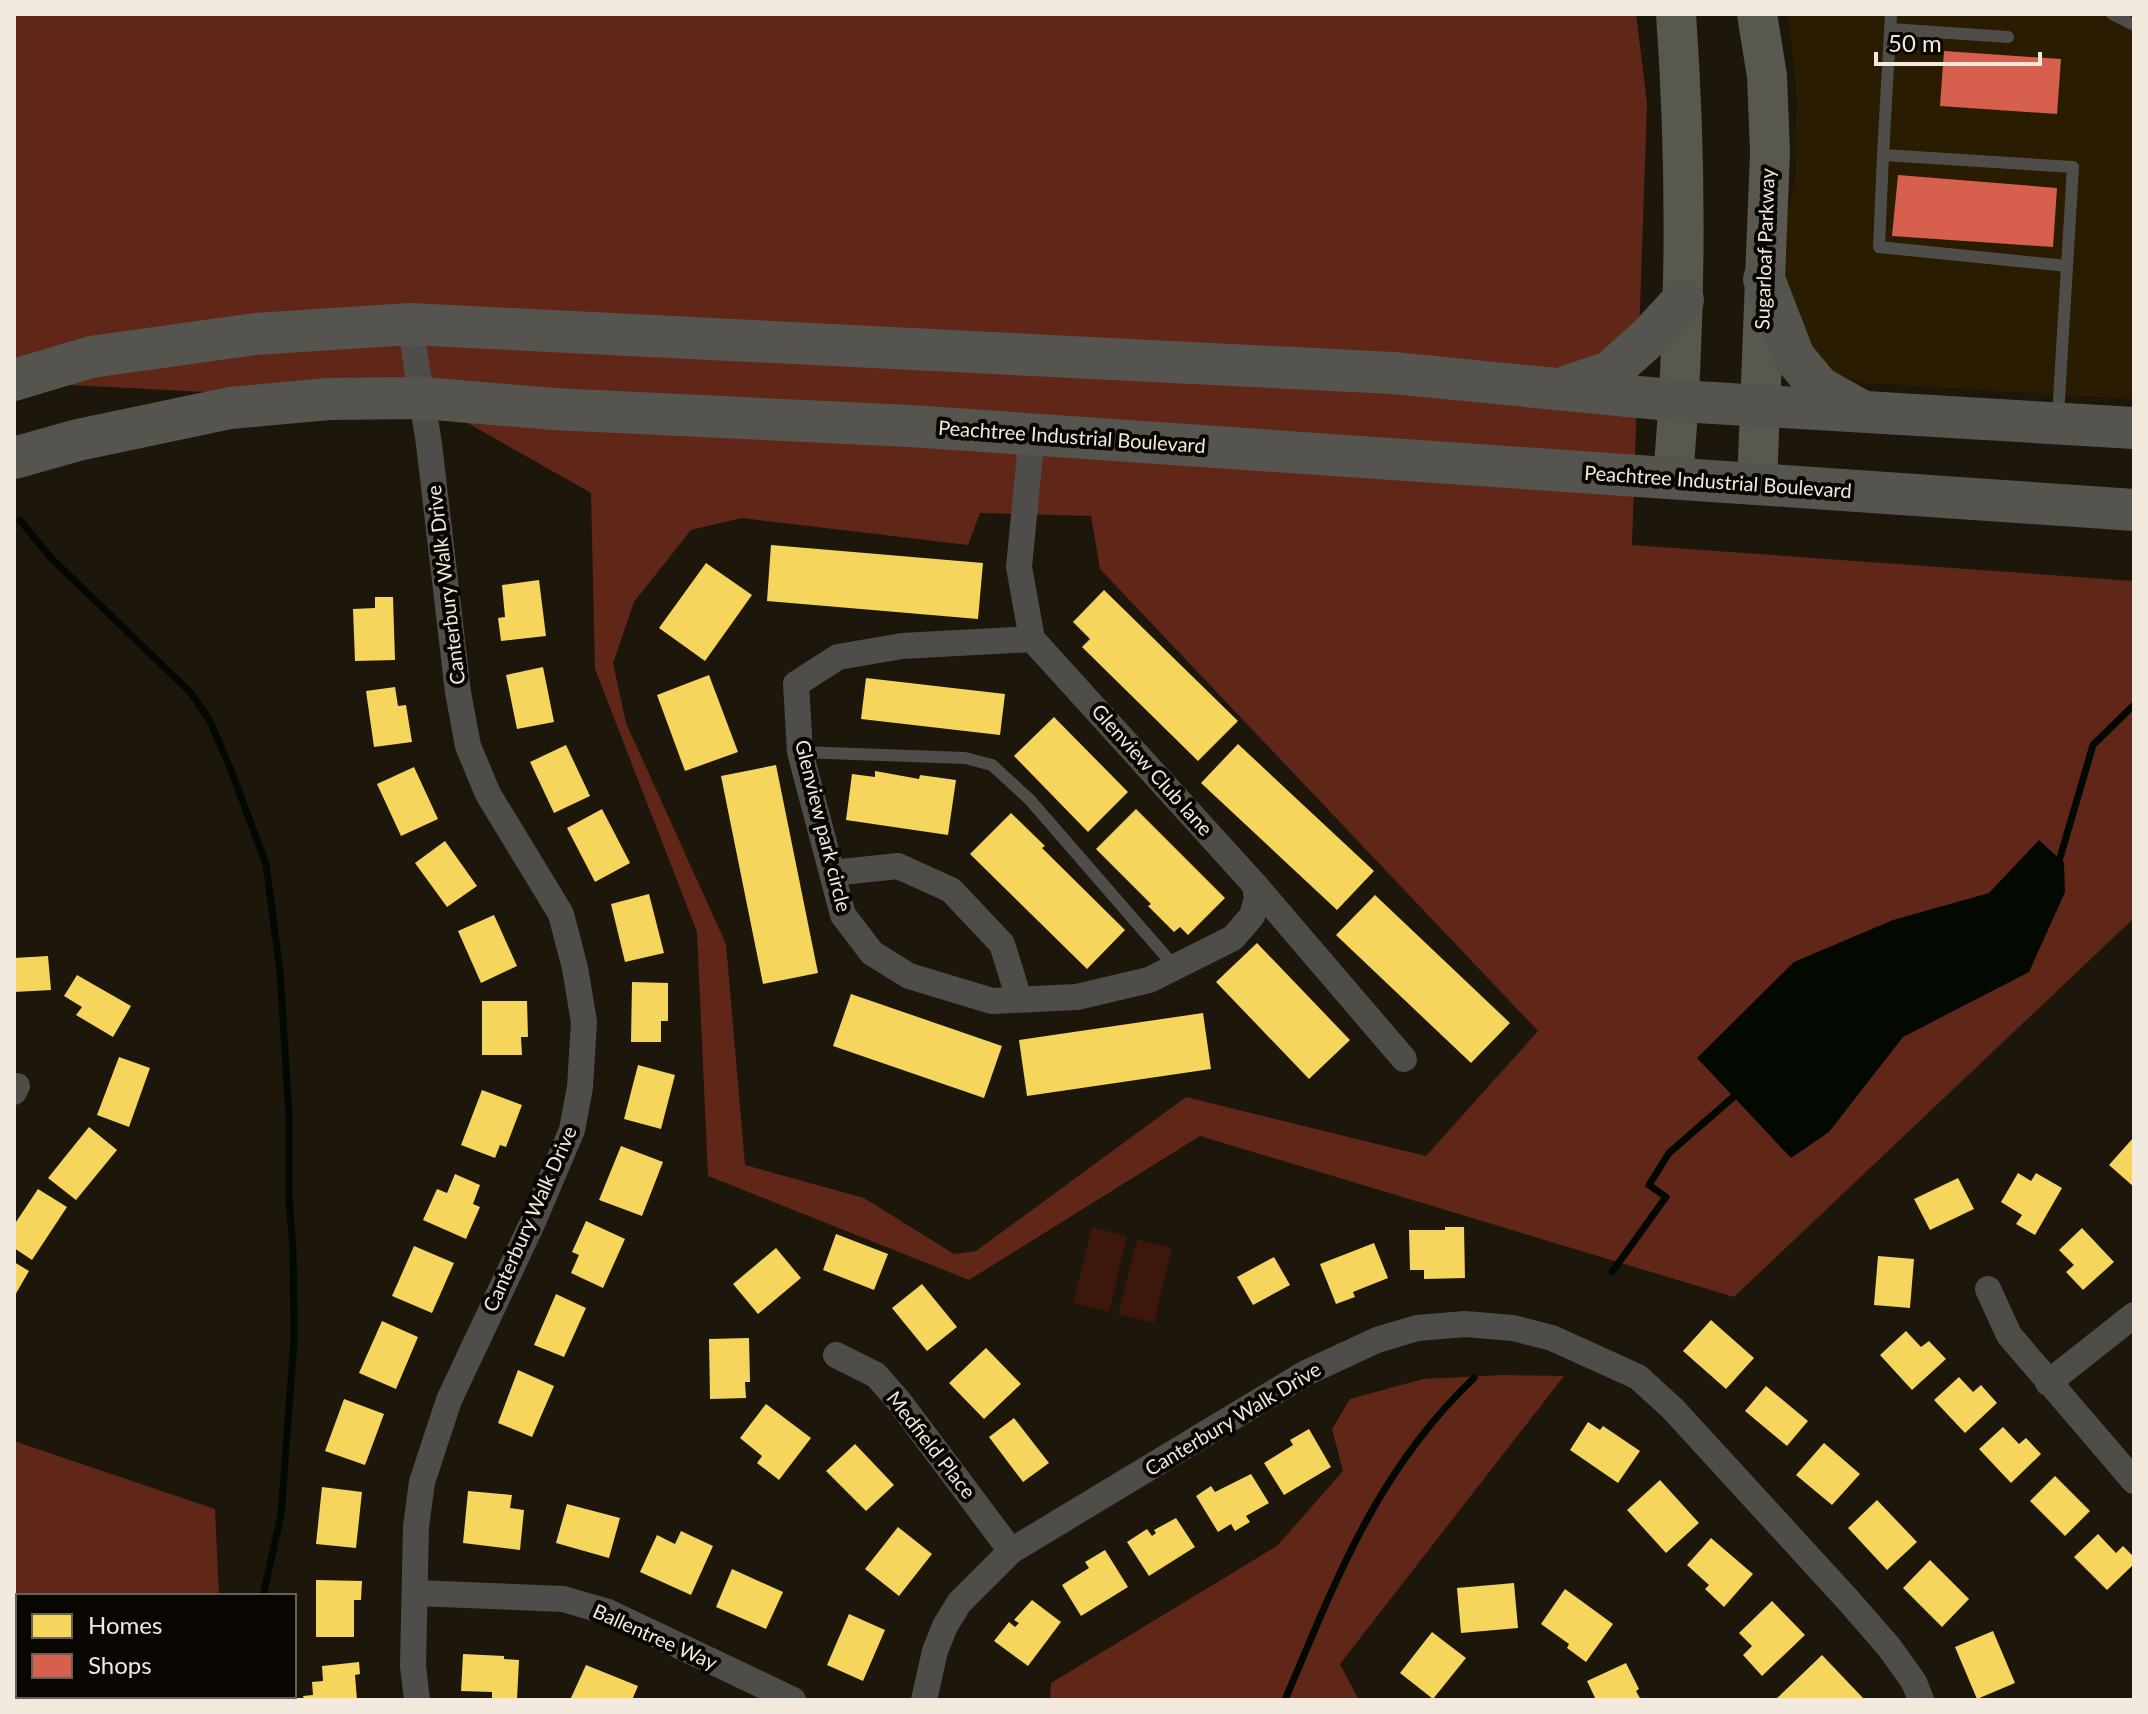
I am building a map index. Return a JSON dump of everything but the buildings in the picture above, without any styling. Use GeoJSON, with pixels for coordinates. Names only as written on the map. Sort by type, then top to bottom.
{"type":"FeatureCollection","features":[{"type":"Feature","properties":{"kind":"highway"},"geometry":{"type":"LineString","coordinates":[[1764,279],[1794,357],[1819,387],[1861,411]]}},
{"type":"Feature","properties":{"kind":"highway"},"geometry":{"type":"LineString","coordinates":[[1561,388],[1610,372],[1648,338],[1683,300]]}},
{"type":"Feature","properties":{"kind":"highway"},"geometry":{"type":"LineString","coordinates":[[14,380],[91,357],[210,340],[410,324],[1393,373],[1680,401],[2134,428]]}},
{"type":"Feature","properties":{"kind":"highway","name":"Peachtree Industrial Boulevard"},"geometry":{"type":"LineString","coordinates":[[14,458],[78,440],[230,408],[328,399],[422,398],[554,409],[1032,434],[2134,510]]}},
{"type":"Feature","properties":{"kind":"main road"},"geometry":{"type":"LineString","coordinates":[[1673,479],[1680,401],[1683,300],[1681,79],[1676,14]]}},
{"type":"Feature","properties":{"kind":"main road","name":"Sugarloaf Parkway"},"geometry":{"type":"LineString","coordinates":[[1757,14],[1767,76],[1770,152],[1757,485]]}},
{"type":"Feature","properties":{"kind":"street","name":"Canterbury Walk Drive"},"geometry":{"type":"LineString","coordinates":[[410,324],[458,692],[468,746],[488,794],[561,914],[575,968],[584,1022],[580,1087],[572,1130],[532,1224],[449,1400],[422,1482],[416,1527],[413,1666],[417,1700]]}},
{"type":"Feature","properties":{"kind":"street"},"geometry":{"type":"LineString","coordinates":[[1032,434],[1019,567],[1032,639]]}},
{"type":"Feature","properties":{"kind":"street","name":"Glenview park circle"},"geometry":{"type":"LineString","coordinates":[[1032,639],[902,646],[838,657],[796,684],[800,752],[843,915],[872,953],[909,976],[992,1001],[1077,997],[1149,980],[1233,938],[1252,916],[1257,898],[1255,885]]}},
{"type":"Feature","properties":{"kind":"street","name":"Glenview Club lane"},"geometry":{"type":"LineString","coordinates":[[1032,639],[1255,885],[1404,1059]]}},
{"type":"Feature","properties":{"kind":"street"},"geometry":{"type":"LineString","coordinates":[[832,873],[898,866],[951,890],[1002,944],[1019,999]]}},
{"type":"Feature","properties":{"kind":"street"},"geometry":{"type":"LineString","coordinates":[[1988,1289],[2009,1335],[2134,1481]]}},
{"type":"Feature","properties":{"kind":"street"},"geometry":{"type":"LineString","coordinates":[[2048,1383],[2134,1315]]}},
{"type":"Feature","properties":{"kind":"street","name":"Canterbury Walk Drive"},"geometry":{"type":"LineString","coordinates":[[924,1700],[935,1651],[945,1626],[959,1603],[1011,1551],[1306,1373],[1377,1340],[1417,1328],[1465,1324],[1513,1328],[1552,1338],[1638,1377],[1673,1409],[1889,1647],[1914,1682],[1921,1700]]}},
{"type":"Feature","properties":{"kind":"street","name":"Medfield Place"},"geometry":{"type":"LineString","coordinates":[[836,1355],[876,1375],[1011,1551]]}},
{"type":"Feature","properties":{"kind":"street","name":"Ballentree Way"},"geometry":{"type":"LineString","coordinates":[[416,1593],[563,1599],[578,1603],[608,1612],[793,1700]]}},
{"type":"Feature","properties":{"kind":"lane"},"geometry":{"type":"LineString","coordinates":[[1891,14],[1879,247],[2067,266]]}},
{"type":"Feature","properties":{"kind":"lane"},"geometry":{"type":"LineString","coordinates":[[2112,14],[2134,25]]}},
{"type":"Feature","properties":{"kind":"lane"},"geometry":{"type":"LineString","coordinates":[[1890,29],[2008,37]]}},
{"type":"Feature","properties":{"kind":"lane"},"geometry":{"type":"LineString","coordinates":[[1883,155],[2073,167],[2058,423]]}},
{"type":"Feature","properties":{"kind":"lane"},"geometry":{"type":"LineString","coordinates":[[800,752],[965,758],[992,765],[1030,800],[1175,967]]}},
{"type":"Feature","properties":{"kind":"shaded area"},"geometry":{"type":"Polygon","coordinates":[[[14,14],[1636,14],[1647,103],[1632,545],[2134,581],[2134,918],[1734,1297],[1200,1136],[969,1280],[708,1176],[697,932],[595,669],[591,493],[434,404],[14,382],[14,14]],[[980,513],[968,545],[742,518],[691,530],[634,602],[613,663],[626,723],[726,944],[745,1165],[864,1198],[954,1254],[976,1251],[1186,1097],[1426,1156],[1538,1031],[1100,569],[1091,516],[980,513]]]}},
{"type":"Feature","properties":{"kind":"shaded area"},"geometry":{"type":"Polygon","coordinates":[[[1788,14],[2134,14],[2134,399],[1861,383],[1824,370],[1782,300],[1784,235],[1795,176],[1797,100],[1788,14]]]}},
{"type":"Feature","properties":{"kind":"shaded area"},"geometry":{"type":"Polygon","coordinates":[[[2039,840],[2064,863],[2065,892],[2029,972],[1903,1037],[1829,1132],[1791,1158],[1697,1058],[1794,962],[1893,920],[1989,893],[2039,840]]]}},
{"type":"Feature","properties":{"kind":"shaded area"},"geometry":{"type":"Polygon","coordinates":[[[1092,1227],[1127,1236],[1109,1312],[1073,1303],[1092,1227]]]}},
{"type":"Feature","properties":{"kind":"shaded area"},"geometry":{"type":"Polygon","coordinates":[[[1137,1239],[1172,1248],[1154,1323],[1118,1314],[1137,1239]]]}},
{"type":"Feature","properties":{"kind":"shaded area"},"geometry":{"type":"Polygon","coordinates":[[[1564,1376],[1340,1664],[1359,1700],[1050,1700],[1051,1683],[1277,1546],[1343,1471],[1332,1429],[1350,1399],[1423,1379],[1564,1376]]]}},
{"type":"Feature","properties":{"kind":"shaded area"},"geometry":{"type":"Polygon","coordinates":[[[14,1441],[215,1509],[219,1594],[16,1594],[16,1698],[223,1700],[14,1700],[14,1441]]]}},
{"type":"Feature","properties":{"kind":"waterway"},"geometry":{"type":"LineString","coordinates":[[20,520],[51,558],[191,693],[210,721],[266,864],[280,972],[289,1115],[294,1341],[281,1515],[263,1594]]}},
{"type":"Feature","properties":{"kind":"waterway"},"geometry":{"type":"LineString","coordinates":[[2057,868],[2093,745],[2134,705]]}},
{"type":"Feature","properties":{"kind":"waterway"},"geometry":{"type":"LineString","coordinates":[[1612,1272],[1666,1197],[1649,1185],[1669,1153],[1738,1093]]}},
{"type":"Feature","properties":{"kind":"waterway"},"geometry":{"type":"LineString","coordinates":[[1285,1700],[1362,1528],[1411,1450],[1440,1413],[1474,1378]]}}]}
